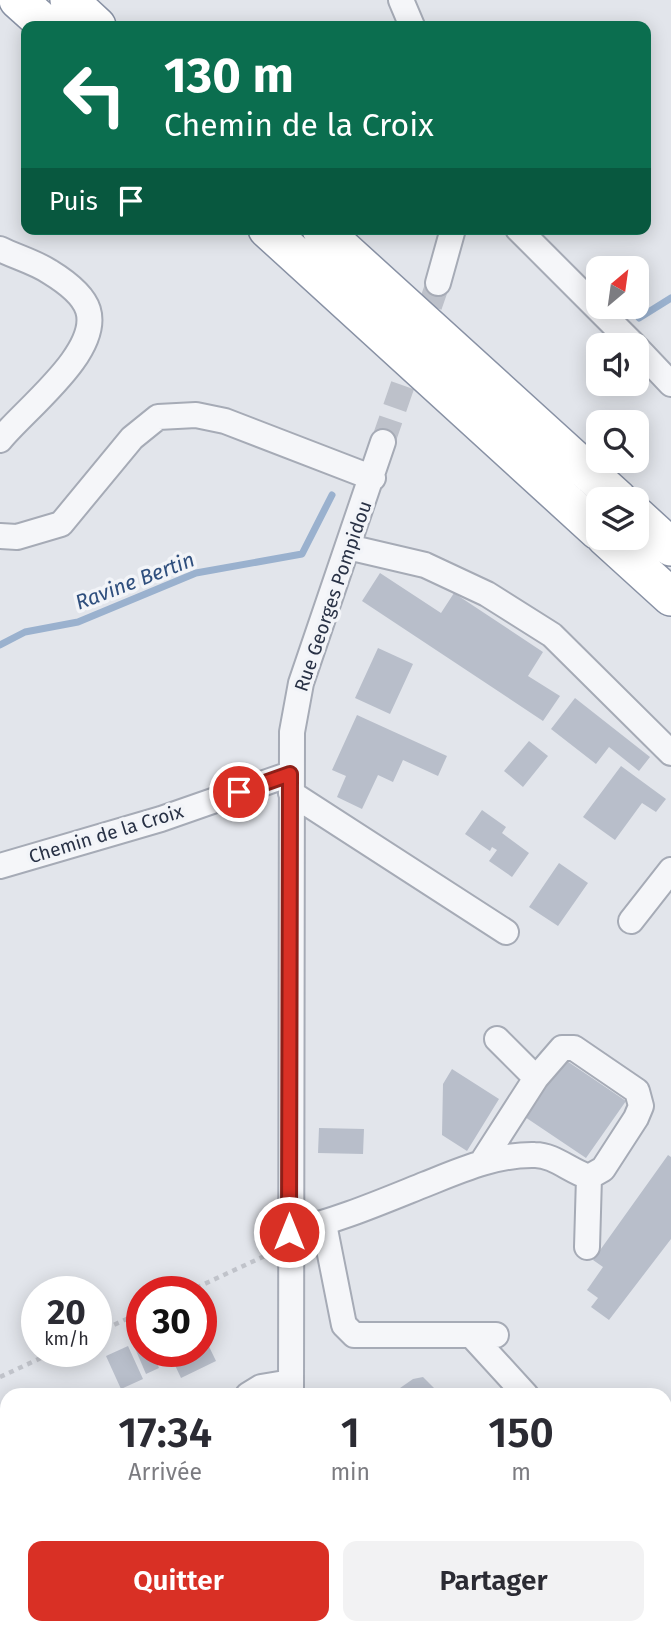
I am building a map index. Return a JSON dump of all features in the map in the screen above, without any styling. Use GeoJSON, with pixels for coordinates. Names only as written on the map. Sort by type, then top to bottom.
{"type":"FeatureCollection","features":[{"type":"Feature","properties":{"kind":"highway"},"geometry":{"type":"LineString","coordinates":[[18,0],[41,21]]}},
{"type":"Feature","properties":{"kind":"highway"},"geometry":{"type":"LineString","coordinates":[[69,0],[92,21]]}},
{"type":"Feature","properties":{"kind":"highway"},"geometry":{"type":"LineString","coordinates":[[275,235],[586,520]]}},
{"type":"Feature","properties":{"kind":"highway"},"geometry":{"type":"LineString","coordinates":[[328,235],[605,487]]}},
{"type":"Feature","properties":{"kind":"highway"},"geometry":{"type":"LineString","coordinates":[[649,527],[671,547]]}},
{"type":"Feature","properties":{"kind":"highway"},"geometry":{"type":"LineString","coordinates":[[619,550],[671,597]]}},
{"type":"Feature","properties":{"kind":"street"},"geometry":{"type":"LineString","coordinates":[[401,0],[410,21]]}},
{"type":"Feature","properties":{"kind":"street"},"geometry":{"type":"LineString","coordinates":[[438,283],[451,235]]}},
{"type":"Feature","properties":{"kind":"street"},"geometry":{"type":"LineString","coordinates":[[524,235],[622,333]]}},
{"type":"Feature","properties":{"kind":"street"},"geometry":{"type":"LineString","coordinates":[[0,249],[47,270],[70,286],[88,308],[89,335],[77,356],[0,440]]}},
{"type":"Feature","properties":{"kind":"street"},"geometry":{"type":"LineString","coordinates":[[649,361],[671,384]]}},
{"type":"Feature","properties":{"kind":"street"},"geometry":{"type":"LineString","coordinates":[[0,536],[17,537],[61,524],[132,438],[158,417],[196,415],[225,421],[373,478]]}},
{"type":"Feature","properties":{"kind":"street","name":"Rue Georges Pompidou"},"geometry":{"type":"LineString","coordinates":[[291,1388],[289,1239],[292,732],[301,683],[373,478],[383,442]]}},
{"type":"Feature","properties":{"kind":"street"},"geometry":{"type":"LineString","coordinates":[[348,547],[425,565],[487,594],[552,635],[671,753]]}},
{"type":"Feature","properties":{"kind":"street"},"geometry":{"type":"LineString","coordinates":[[290,783],[506,932]]}},
{"type":"Feature","properties":{"kind":"street","name":"Chemin de la Croix"},"geometry":{"type":"LineString","coordinates":[[0,866],[290,783]]}},
{"type":"Feature","properties":{"kind":"street"},"geometry":{"type":"LineString","coordinates":[[631,920],[671,870]]}},
{"type":"Feature","properties":{"kind":"street"},"geometry":{"type":"LineString","coordinates":[[497,1039],[536,1078]]}},
{"type":"Feature","properties":{"kind":"street"},"geometry":{"type":"LineString","coordinates":[[289,1239],[482,1162],[534,1154],[547,1156],[575,1173],[589,1177],[603,1168],[636,1118],[640,1106],[637,1091],[574,1048],[562,1048],[553,1055],[536,1078],[482,1162]]}},
{"type":"Feature","properties":{"kind":"street"},"geometry":{"type":"LineString","coordinates":[[587,1247],[589,1177]]}},
{"type":"Feature","properties":{"kind":"street"},"geometry":{"type":"LineString","coordinates":[[324,1224],[344,1325],[354,1335],[484,1336],[521,1388]]}},
{"type":"Feature","properties":{"kind":"path"},"geometry":{"type":"LineString","coordinates":[[217,1276],[289,1239]]}},
{"type":"Feature","properties":{"kind":"path"},"geometry":{"type":"LineString","coordinates":[[0,1377],[22,1367]]}},
{"type":"Feature","properties":{"kind":"building"},"geometry":{"type":"Polygon","coordinates":[[[380,573],[441,613],[454,593],[543,652],[528,676],[560,696],[543,721],[362,601],[380,573]]]}},
{"type":"Feature","properties":{"kind":"building"},"geometry":{"type":"Polygon","coordinates":[[[378,648],[413,664],[390,714],[355,698],[378,648]]]}},
{"type":"Feature","properties":{"kind":"building"},"geometry":{"type":"Polygon","coordinates":[[[575,698],[650,757],[639,771],[609,747],[596,764],[551,729],[575,698]]]}},
{"type":"Feature","properties":{"kind":"building"},"geometry":{"type":"Polygon","coordinates":[[[357,715],[447,756],[438,776],[403,760],[393,782],[378,775],[362,809],[337,797],[346,776],[332,770],[357,715]]]}},
{"type":"Feature","properties":{"kind":"building"},"geometry":{"type":"Polygon","coordinates":[[[529,741],[548,756],[523,787],[504,771],[529,741]]]}},
{"type":"Feature","properties":{"kind":"building"},"geometry":{"type":"Polygon","coordinates":[[[621,766],[666,799],[656,812],[642,803],[615,840],[583,817],[621,766]]]}},
{"type":"Feature","properties":{"kind":"building"},"geometry":{"type":"Polygon","coordinates":[[[482,810],[506,827],[502,833],[529,853],[512,877],[489,861],[497,850],[492,847],[490,851],[465,834],[482,810]]]}},
{"type":"Feature","properties":{"kind":"building"},"geometry":{"type":"Polygon","coordinates":[[[559,863],[588,883],[558,926],[529,907],[559,863]]]}},
{"type":"Feature","properties":{"kind":"building"},"geometry":{"type":"Polygon","coordinates":[[[564,1059],[626,1101],[586,1158],[525,1117],[564,1059]]]}},
{"type":"Feature","properties":{"kind":"building"},"geometry":{"type":"Polygon","coordinates":[[[452,1069],[499,1099],[467,1151],[442,1135],[443,1084],[452,1069]]]}},
{"type":"Feature","properties":{"kind":"building"},"geometry":{"type":"Polygon","coordinates":[[[319,1128],[364,1129],[363,1154],[318,1153],[319,1128]]]}},
{"type":"Feature","properties":{"kind":"building"},"geometry":{"type":"Polygon","coordinates":[[[668,1155],[671,1157],[671,1239],[609,1320],[591,1307],[598,1298],[587,1290],[603,1267],[593,1260],[668,1155]]]}},
{"type":"Feature","properties":{"kind":"building"},"geometry":{"type":"Polygon","coordinates":[[[126,1347],[126,1367],[138,1367],[143,1379],[121,1388],[111,1367],[112,1353],[126,1347]]]}},
{"type":"Feature","properties":{"kind":"building"},"geometry":{"type":"Polygon","coordinates":[[[143,1367],[159,1367],[159,1368],[146,1374],[143,1367]]]}},
{"type":"Feature","properties":{"kind":"building"},"geometry":{"type":"Polygon","coordinates":[[[176,1367],[204,1367],[181,1378],[176,1367]]]}},
{"type":"Feature","properties":{"kind":"building"},"geometry":{"type":"Polygon","coordinates":[[[423,1377],[434,1388],[400,1388],[413,1379],[423,1377]]]}},
{"type":"Feature","properties":{"kind":"waterway","name":"Ravine Bertin"},"geometry":{"type":"LineString","coordinates":[[649,312],[671,298]]}},
{"type":"Feature","properties":{"kind":"waterway","name":"Ravine Bertin"},"geometry":{"type":"LineString","coordinates":[[0,645],[25,632],[78,622],[196,573],[302,554],[332,495]]}},
{"type":"Feature","properties":{"kind":"tunnel"},"geometry":{"type":"LineString","coordinates":[[383,442],[438,283]]}},
{"type":"Feature","properties":{"kind":"route"},"geometry":{"type":"LineString","coordinates":[[239,792],[290,774],[289,1232]]}}]}
